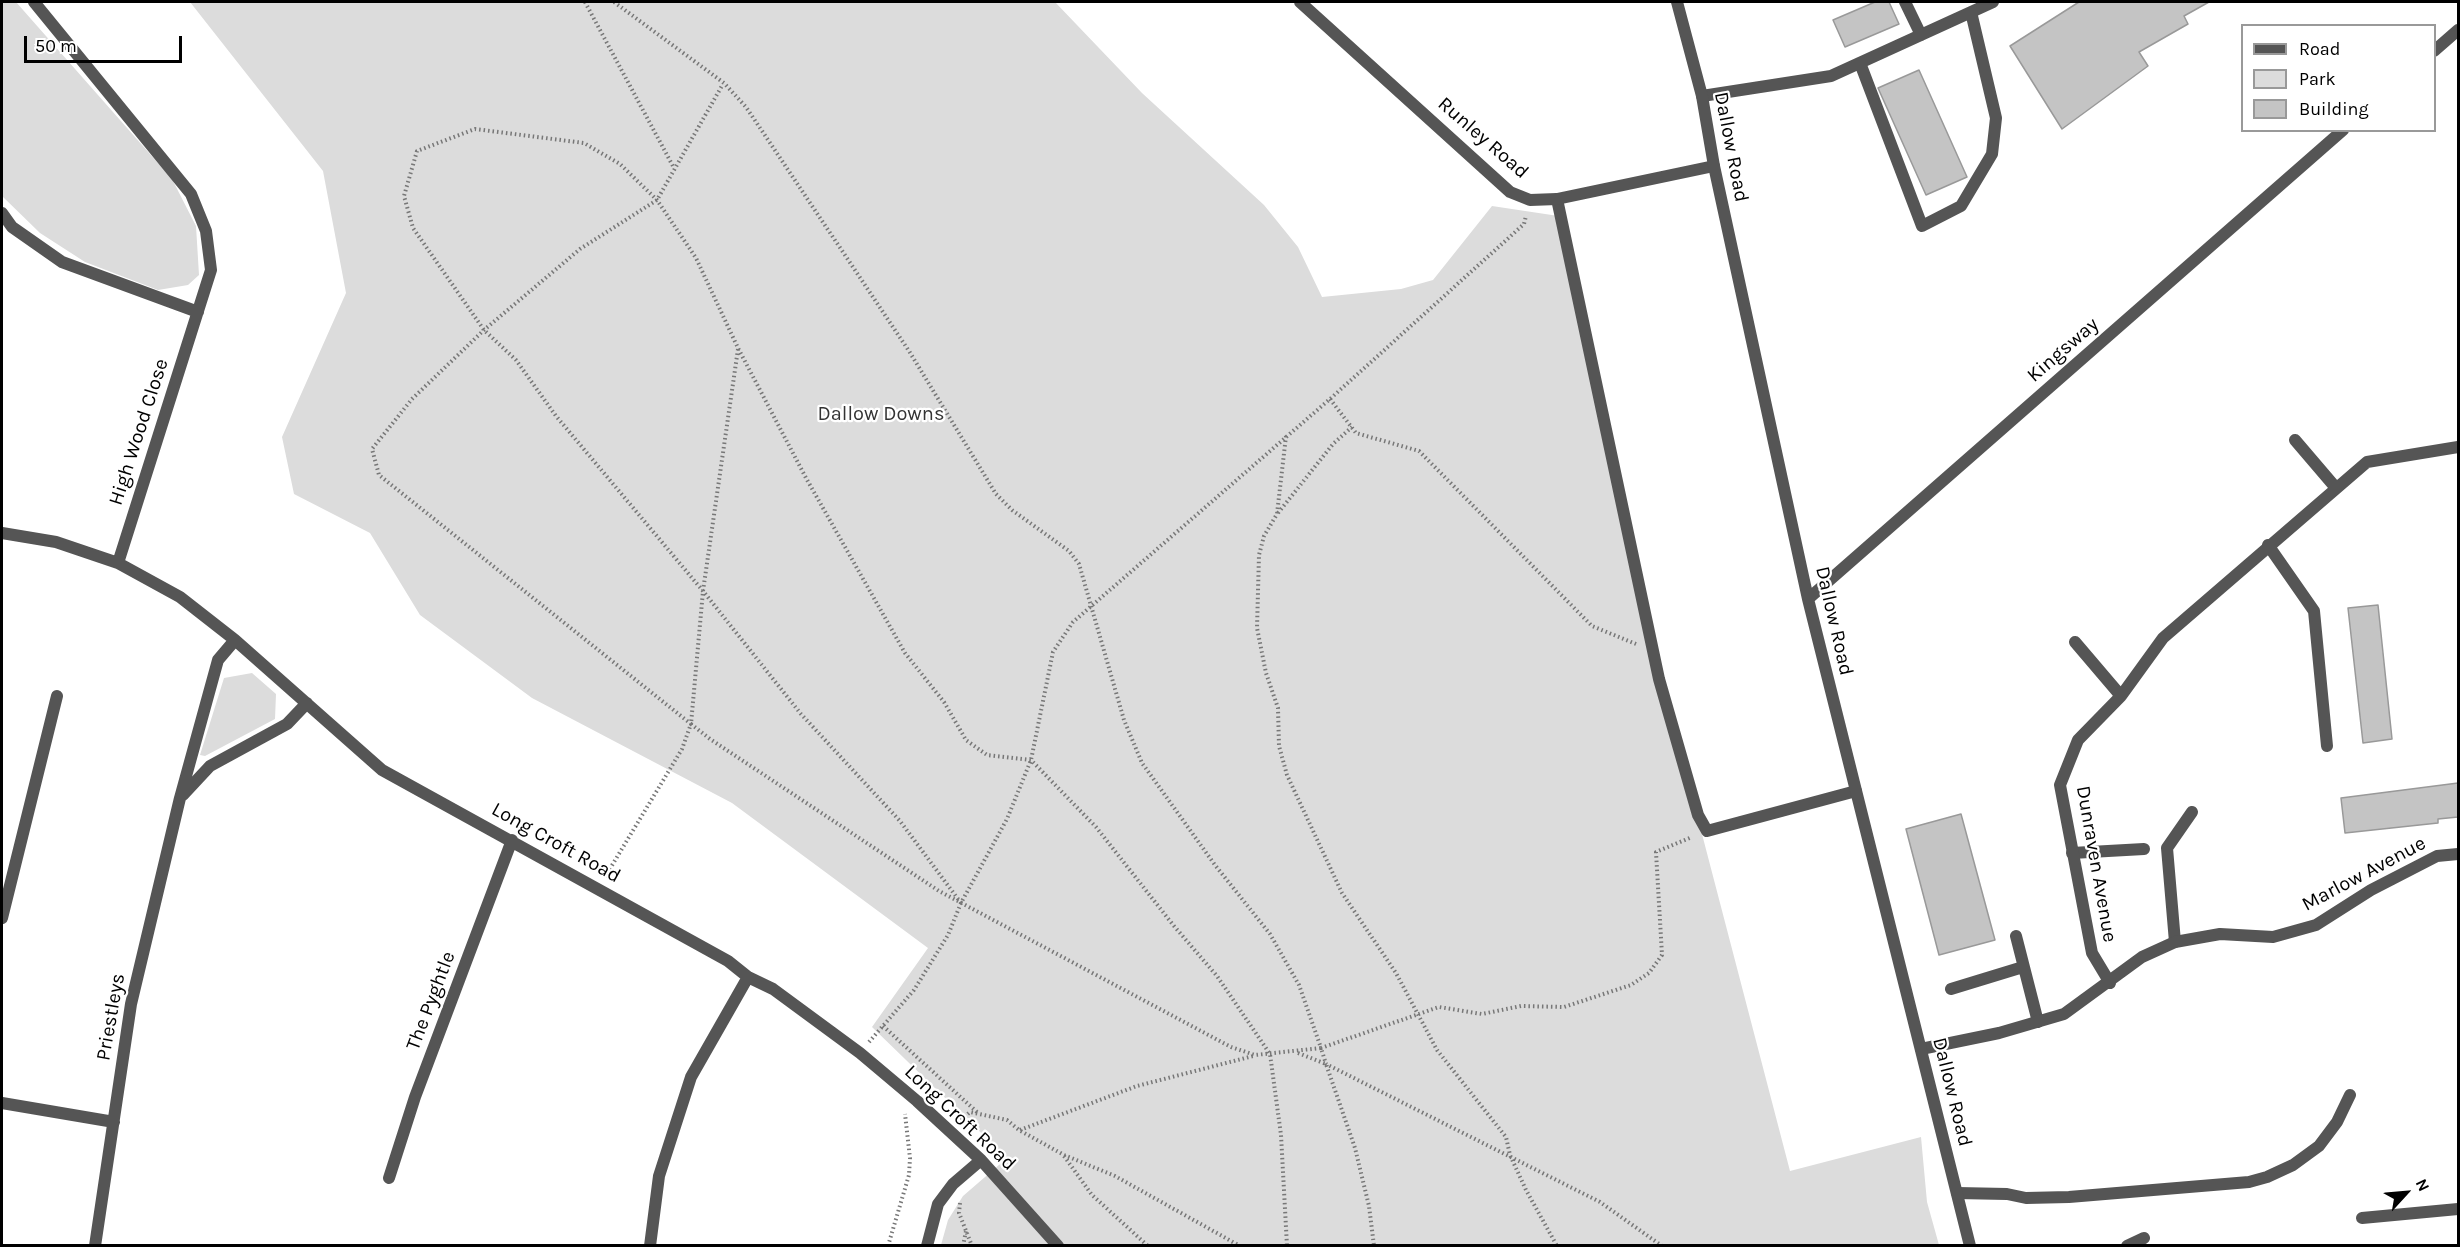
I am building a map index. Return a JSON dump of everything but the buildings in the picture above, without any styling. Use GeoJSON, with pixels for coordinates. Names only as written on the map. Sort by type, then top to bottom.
{"type":"FeatureCollection","features":[{"type":"Feature","properties":{"kind":"street","name":"High Wood Close"},"geometry":{"type":"LineString","coordinates":[[34,2],[191,194],[206,231],[211,270],[118,563]]}},
{"type":"Feature","properties":{"kind":"street","name":"Runley Road"},"geometry":{"type":"LineString","coordinates":[[1300,2],[1510,192],[1530,200],[1557,199],[1714,166]]}},
{"type":"Feature","properties":{"kind":"street","name":"Dallow Road"},"geometry":{"type":"LineString","coordinates":[[1677,2],[1701,96],[1714,166],[1808,598],[1970,1245]]}},
{"type":"Feature","properties":{"kind":"street"},"geometry":{"type":"LineString","coordinates":[[1905,2],[1921,34]]}},
{"type":"Feature","properties":{"kind":"street"},"geometry":{"type":"LineString","coordinates":[[1701,96],[1831,76],[1994,2]]}},
{"type":"Feature","properties":{"kind":"street"},"geometry":{"type":"LineString","coordinates":[[1860,63],[1922,226],[1961,206],[1992,154],[1996,118],[1971,12]]}},
{"type":"Feature","properties":{"kind":"street"},"geometry":{"type":"LineString","coordinates":[[2436,49],[2458,30]]}},
{"type":"Feature","properties":{"kind":"street","name":"Kingsway"},"geometry":{"type":"LineString","coordinates":[[1808,598],[2341,132]]}},
{"type":"Feature","properties":{"kind":"street"},"geometry":{"type":"LineString","coordinates":[[1557,199],[1653,651],[1698,815],[1707,831],[1856,791]]}},
{"type":"Feature","properties":{"kind":"street"},"geometry":{"type":"LineString","coordinates":[[2,213],[12,227],[62,262],[198,312]]}},
{"type":"Feature","properties":{"kind":"street"},"geometry":{"type":"LineString","coordinates":[[2295,440],[2336,488]]}},
{"type":"Feature","properties":{"kind":"street","name":"Dunraven Avenue"},"geometry":{"type":"LineString","coordinates":[[2110,983],[2092,953],[2060,785],[2078,740],[2121,696],[2163,638],[2268,545],[2367,462],[2458,447]]}},
{"type":"Feature","properties":{"kind":"street","name":"Long Croft Road"},"geometry":{"type":"LineString","coordinates":[[2,533],[56,542],[118,563],[180,597],[235,640],[382,770],[598,888],[728,961],[748,977],[772,989],[860,1053],[981,1160],[1058,1245]]}},
{"type":"Feature","properties":{"kind":"street"},"geometry":{"type":"LineString","coordinates":[[2268,545],[2314,611],[2327,746]]}},
{"type":"Feature","properties":{"kind":"street","name":"Priestleys"},"geometry":{"type":"LineString","coordinates":[[95,1245],[131,1004],[180,798],[218,660],[235,640]]}},
{"type":"Feature","properties":{"kind":"street"},"geometry":{"type":"LineString","coordinates":[[2074,642],[2121,696]]}},
{"type":"Feature","properties":{"kind":"street"},"geometry":{"type":"LineString","coordinates":[[2,918],[57,696]]}},
{"type":"Feature","properties":{"kind":"street","name":"Priestleys"},"geometry":{"type":"LineString","coordinates":[[180,798],[210,766],[287,724],[307,704]]}},
{"type":"Feature","properties":{"kind":"street"},"geometry":{"type":"LineString","coordinates":[[2175,942],[2167,848],[2192,812]]}},
{"type":"Feature","properties":{"kind":"street","name":"The Pyghtle"},"geometry":{"type":"LineString","coordinates":[[389,1178],[416,1097],[512,840]]}},
{"type":"Feature","properties":{"kind":"street"},"geometry":{"type":"LineString","coordinates":[[2072,854],[2144,849]]}},
{"type":"Feature","properties":{"kind":"street","name":"Marlow Avenue"},"geometry":{"type":"LineString","coordinates":[[1921,1049],[2064,1014],[2110,983],[2142,957],[2175,942],[2220,934],[2272,938],[2316,925],[2372,890],[2437,856],[2458,854]]}},
{"type":"Feature","properties":{"kind":"street"},"geometry":{"type":"LineString","coordinates":[[2016,936],[2038,1022]]}},
{"type":"Feature","properties":{"kind":"street"},"geometry":{"type":"LineString","coordinates":[[1951,989],[2023,967]]}},
{"type":"Feature","properties":{"kind":"street"},"geometry":{"type":"LineString","coordinates":[[650,1245],[659,1176],[691,1077],[748,977]]}},
{"type":"Feature","properties":{"kind":"street"},"geometry":{"type":"LineString","coordinates":[[1956,1193],[2007,1194],[2026,1198],[2069,1197],[2249,1182],[2293,1165],[2319,1146],[2337,1122],[2350,1095]]}},
{"type":"Feature","properties":{"kind":"street"},"geometry":{"type":"LineString","coordinates":[[2,1103],[114,1122]]}},
{"type":"Feature","properties":{"kind":"street"},"geometry":{"type":"LineString","coordinates":[[927,1245],[938,1204],[981,1160]]}},
{"type":"Feature","properties":{"kind":"street"},"geometry":{"type":"LineString","coordinates":[[2362,1218],[2458,1209]]}},
{"type":"Feature","properties":{"kind":"street"},"geometry":{"type":"LineString","coordinates":[[2127,1245],[2144,1238]]}},
{"type":"Feature","properties":{"kind":"path"},"geometry":{"type":"LineString","coordinates":[[585,2],[675,168]]}},
{"type":"Feature","properties":{"kind":"path"},"geometry":{"type":"LineString","coordinates":[[614,2],[724,83],[746,107],[909,351],[996,494],[1012,510],[1069,550],[1079,564],[1124,720],[1142,763],[1202,847],[1270,934],[1299,985],[1358,1160],[1369,1206],[1374,1245]]}},
{"type":"Feature","properties":{"kind":"path"},"geometry":{"type":"LineString","coordinates":[[724,83],[657,200],[580,249],[484,330],[412,399],[372,449],[379,475],[710,739],[939,891],[1231,1047],[1255,1055]]}},
{"type":"Feature","properties":{"kind":"path"},"geometry":{"type":"LineString","coordinates":[[961,903],[900,821],[801,714],[704,591],[556,416],[516,360],[484,330],[413,228],[404,196],[417,151],[476,129],[584,143],[620,164],[657,200],[696,258],[738,348],[806,478],[905,653],[944,702],[966,740],[987,755],[1031,760],[1096,826],[1174,926],[1217,976],[1270,1054],[1281,1135],[1287,1245]]}},
{"type":"Feature","properties":{"kind":"path"},"geometry":{"type":"LineString","coordinates":[[860,1053],[914,990],[948,935],[961,903],[1007,819],[1031,760],[1053,652],[1073,622],[1330,399],[1524,224],[1530,200]]}},
{"type":"Feature","properties":{"kind":"path"},"geometry":{"type":"LineString","coordinates":[[598,888],[682,749],[691,724],[704,591],[738,348]]}},
{"type":"Feature","properties":{"kind":"path"},"geometry":{"type":"LineString","coordinates":[[1330,399],[1356,433],[1419,452],[1592,626],[1653,651]]}},
{"type":"Feature","properties":{"kind":"path"},"geometry":{"type":"LineString","coordinates":[[1352,427],[1333,444],[1277,514],[1264,536],[1260,555],[1257,628],[1266,673],[1278,708],[1280,746],[1287,775],[1342,893],[1396,973],[1437,1050],[1506,1137],[1510,1155],[1526,1190],[1557,1245]]}},
{"type":"Feature","properties":{"kind":"path"},"geometry":{"type":"LineString","coordinates":[[1277,514],[1286,435]]}},
{"type":"Feature","properties":{"kind":"path"},"geometry":{"type":"LineString","coordinates":[[1019,1130],[1137,1086],[1255,1055],[1321,1048],[1439,1007],[1482,1014],[1521,1006],[1564,1007],[1640,979],[1649,973],[1662,955],[1656,852],[1707,831]]}},
{"type":"Feature","properties":{"kind":"path"},"geometry":{"type":"LineString","coordinates":[[883,1026],[979,1114]]}},
{"type":"Feature","properties":{"kind":"path"},"geometry":{"type":"LineString","coordinates":[[1297,1052],[1326,1064],[1510,1155],[1600,1202],[1662,1245]]}},
{"type":"Feature","properties":{"kind":"path"},"geometry":{"type":"LineString","coordinates":[[953,1113],[962,1121],[970,1112],[1006,1120],[1019,1130],[1064,1155],[1115,1176],[1240,1245]]}},
{"type":"Feature","properties":{"kind":"path"},"geometry":{"type":"LineString","coordinates":[[888,1245],[909,1175],[910,1147],[905,1114],[913,1122]]}},
{"type":"Feature","properties":{"kind":"path"},"geometry":{"type":"LineString","coordinates":[[1064,1155],[1092,1195],[1148,1245]]}},
{"type":"Feature","properties":{"kind":"path"},"geometry":{"type":"LineString","coordinates":[[963,1176],[959,1213],[972,1245]]}},
{"type":"Feature","properties":{"kind":"path"},"geometry":{"type":"LineString","coordinates":[[963,1245],[966,1230]]}},
{"type":"Feature","properties":{"kind":"green space"},"geometry":{"type":"Polygon","coordinates":[[[2,2],[16,2],[172,179],[196,226],[199,275],[188,285],[158,290],[85,262],[40,233],[2,196],[2,2]]]}},
{"type":"Feature","properties":{"kind":"green space","name":"Dallow Downs"},"geometry":{"type":"Polygon","coordinates":[[[190,2],[1055,2],[1142,93],[1264,205],[1298,247],[1322,297],[1401,289],[1433,280],[1492,206],[1565,217],[1644,612],[1790,1171],[1921,1137],[1927,1202],[1939,1245],[941,1245],[948,1220],[963,1196],[1007,1158],[872,1027],[928,948],[732,803],[532,698],[420,615],[370,533],[294,494],[282,437],[346,293],[323,171],[190,2]]]}},
{"type":"Feature","properties":{"kind":"green space"},"geometry":{"type":"Polygon","coordinates":[[[252,673],[276,694],[275,719],[205,756],[200,755],[224,678],[252,673]]]}}]}
